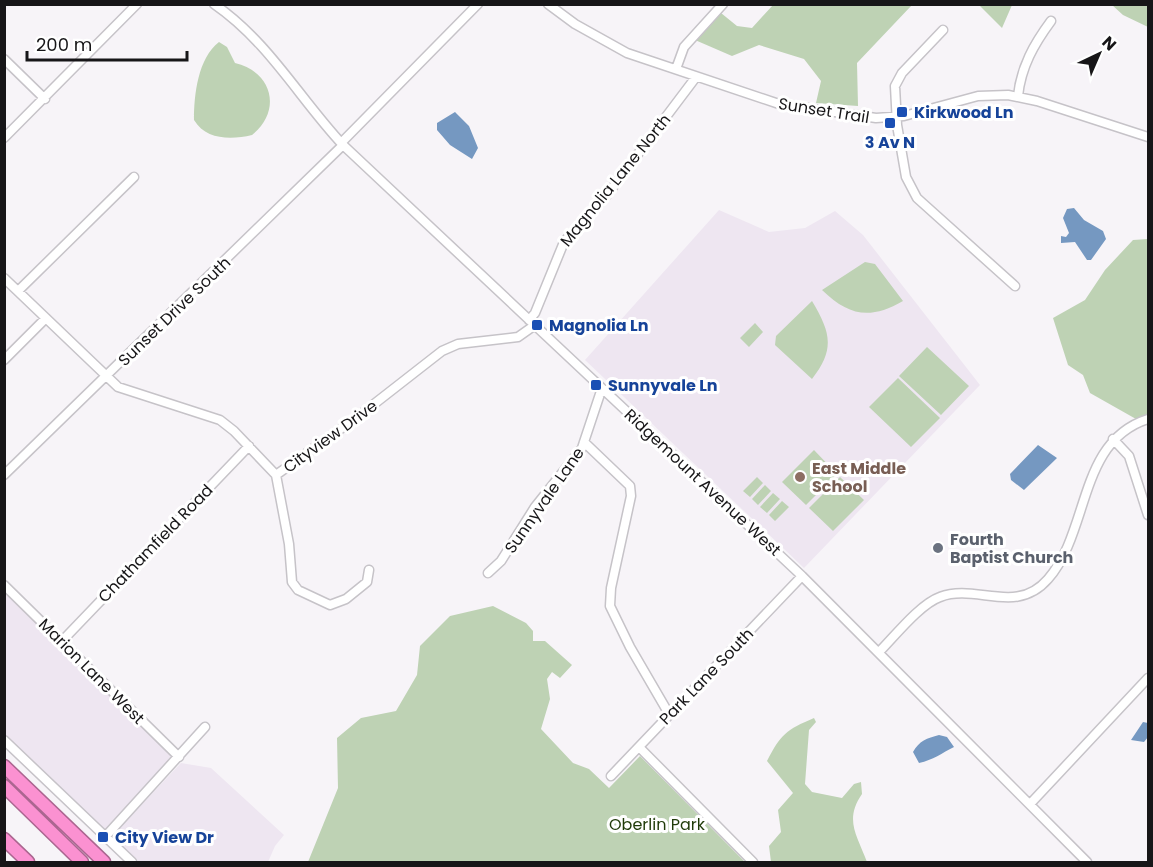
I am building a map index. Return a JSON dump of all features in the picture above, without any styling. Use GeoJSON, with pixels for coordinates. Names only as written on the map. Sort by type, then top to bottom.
{"type":"FeatureCollection","features":[{"type":"Feature","properties":{"kind":"highway"},"geometry":{"type":"LineString","coordinates":[[4,765],[104,862]]}},
{"type":"Feature","properties":{"kind":"highway"},"geometry":{"type":"LineString","coordinates":[[4,787],[82,862]]}},
{"type":"Feature","properties":{"kind":"highway"},"geometry":{"type":"LineString","coordinates":[[51,812],[110,862]]}},
{"type":"Feature","properties":{"kind":"highway"},"geometry":{"type":"LineString","coordinates":[[4,839],[28,862]]}},
{"type":"Feature","properties":{"kind":"street"},"geometry":{"type":"LineString","coordinates":[[4,138],[137,4]]}},
{"type":"Feature","properties":{"kind":"street","name":"Ridgemount Avenue West"},"geometry":{"type":"LineString","coordinates":[[214,4],[244,26],[272,56],[342,144],[802,576],[1087,862]]}},
{"type":"Feature","properties":{"kind":"street","name":"Sunset Drive South"},"geometry":{"type":"LineString","coordinates":[[4,475],[342,144],[478,4]]}},
{"type":"Feature","properties":{"kind":"street","name":"Sunset Trail"},"geometry":{"type":"LineString","coordinates":[[548,4],[575,24],[627,53],[779,104],[863,117],[896,116],[978,96],[1018,96],[1149,137]]}},
{"type":"Feature","properties":{"kind":"street"},"geometry":{"type":"LineString","coordinates":[[675,69],[684,47],[723,4]]}},
{"type":"Feature","properties":{"kind":"street"},"geometry":{"type":"LineString","coordinates":[[1018,96],[1023,71],[1032,48],[1051,21]]}},
{"type":"Feature","properties":{"kind":"street"},"geometry":{"type":"LineString","coordinates":[[943,30],[895,86],[896,116],[906,177],[917,198],[1016,286]]}},
{"type":"Feature","properties":{"kind":"street"},"geometry":{"type":"LineString","coordinates":[[4,59],[45,99]]}},
{"type":"Feature","properties":{"kind":"street","name":"Magnolia Lane North"},"geometry":{"type":"LineString","coordinates":[[532,322],[564,242],[607,195],[696,77]]}},
{"type":"Feature","properties":{"kind":"street"},"geometry":{"type":"LineString","coordinates":[[18,291],[134,177]]}},
{"type":"Feature","properties":{"kind":"street"},"geometry":{"type":"LineString","coordinates":[[4,278],[125,391],[211,415],[227,424],[276,475]]}},
{"type":"Feature","properties":{"kind":"street"},"geometry":{"type":"LineString","coordinates":[[4,360],[46,318]]}},
{"type":"Feature","properties":{"kind":"street","name":"Cityview Drive"},"geometry":{"type":"LineString","coordinates":[[369,570],[367,582],[340,603],[321,603],[298,590],[292,582],[289,544],[276,475],[360,415],[442,351],[458,344],[518,338],[532,322]]}},
{"type":"Feature","properties":{"kind":"street","name":"Sunnyvale Lane"},"geometry":{"type":"LineString","coordinates":[[488,573],[501,561],[521,528],[578,454],[600,394],[605,390]]}},
{"type":"Feature","properties":{"kind":"street"},"geometry":{"type":"LineString","coordinates":[[879,652],[927,605],[939,597],[952,594],[1020,597],[1039,588],[1063,558],[1099,461],[1113,439],[1128,427],[1149,419]]}},
{"type":"Feature","properties":{"kind":"street"},"geometry":{"type":"LineString","coordinates":[[1113,439],[1129,456],[1149,515]]}},
{"type":"Feature","properties":{"kind":"street"},"geometry":{"type":"LineString","coordinates":[[584,442],[630,486],[631,496],[611,588],[610,606],[669,714]]}},
{"type":"Feature","properties":{"kind":"street","name":"Chathamfield Road"},"geometry":{"type":"LineString","coordinates":[[62,641],[249,446]]}},
{"type":"Feature","properties":{"kind":"street","name":"Park Lane South"},"geometry":{"type":"LineString","coordinates":[[611,776],[802,576]]}},
{"type":"Feature","properties":{"kind":"street","name":"Marion Lane West"},"geometry":{"type":"LineString","coordinates":[[4,585],[179,757]]}},
{"type":"Feature","properties":{"kind":"street"},"geometry":{"type":"LineString","coordinates":[[1030,804],[1149,678]]}},
{"type":"Feature","properties":{"kind":"street"},"geometry":{"type":"LineString","coordinates":[[105,837],[205,727]]}},
{"type":"Feature","properties":{"kind":"street"},"geometry":{"type":"LineString","coordinates":[[4,740],[132,862]]}},
{"type":"Feature","properties":{"kind":"street"},"geometry":{"type":"LineString","coordinates":[[639,747],[753,862]]}},
{"type":"Feature","properties":{"kind":"shaded area","name":"East Middle School"},"geometry":{"type":"Polygon","coordinates":[[[719,210],[769,232],[805,228],[835,211],[863,235],[980,385],[804,568],[585,360],[719,210]]]}},
{"type":"Feature","properties":{"kind":"shaded area"},"geometry":{"type":"Polygon","coordinates":[[[4,590],[174,757],[105,831],[5,734],[4,590]]]}},
{"type":"Feature","properties":{"kind":"shaded area"},"geometry":{"type":"Polygon","coordinates":[[[181,763],[211,768],[284,835],[275,846],[268,862],[139,862],[112,836],[181,763]]]}},
{"type":"Feature","properties":{"kind":"green space"},"geometry":{"type":"Polygon","coordinates":[[[979,4],[1012,5],[1002,28],[979,4]]]}},
{"type":"Feature","properties":{"kind":"green space"},"geometry":{"type":"Polygon","coordinates":[[[773,5],[912,5],[857,63],[858,106],[816,103],[821,81],[804,59],[759,45],[732,56],[695,40],[721,13],[737,26],[752,28],[773,5]]]}},
{"type":"Feature","properties":{"kind":"green space"},"geometry":{"type":"Polygon","coordinates":[[[1112,5],[1148,5],[1148,27],[1123,15],[1112,5]]]}},
{"type":"Feature","properties":{"kind":"green space"},"geometry":{"type":"Polygon","coordinates":[[[219,42],[227,47],[235,63],[258,75],[265,83],[269,93],[270,104],[267,115],[252,135],[228,138],[212,135],[199,127],[194,120],[196,89],[202,67],[206,57],[219,42]]]}},
{"type":"Feature","properties":{"kind":"green space"},"geometry":{"type":"Polygon","coordinates":[[[1148,239],[1148,415],[1136,419],[1090,393],[1083,375],[1068,365],[1053,318],[1085,300],[1105,270],[1133,240],[1148,239]]]}},
{"type":"Feature","properties":{"kind":"green space"},"geometry":{"type":"Polygon","coordinates":[[[865,262],[875,264],[903,301],[880,311],[860,312],[841,305],[822,290],[865,262]]]}},
{"type":"Feature","properties":{"kind":"green space"},"geometry":{"type":"Polygon","coordinates":[[[812,301],[823,322],[828,341],[824,359],[812,379],[775,345],[776,336],[812,301]]]}},
{"type":"Feature","properties":{"kind":"green space"},"geometry":{"type":"Polygon","coordinates":[[[755,323],[763,332],[749,347],[740,338],[755,323]]]}},
{"type":"Feature","properties":{"kind":"green space"},"geometry":{"type":"Polygon","coordinates":[[[927,347],[969,386],[941,415],[899,376],[927,347]]]}},
{"type":"Feature","properties":{"kind":"green space"},"geometry":{"type":"Polygon","coordinates":[[[898,378],[940,418],[911,447],[869,407],[898,378]]]}},
{"type":"Feature","properties":{"kind":"green space"},"geometry":{"type":"Polygon","coordinates":[[[814,450],[837,474],[806,505],[782,482],[814,450]]]}},
{"type":"Feature","properties":{"kind":"green space"},"geometry":{"type":"Polygon","coordinates":[[[757,477],[763,483],[750,497],[743,491],[757,477]]]}},
{"type":"Feature","properties":{"kind":"green space"},"geometry":{"type":"Polygon","coordinates":[[[840,477],[864,500],[833,531],[809,508],[840,477]]]}},
{"type":"Feature","properties":{"kind":"green space"},"geometry":{"type":"Polygon","coordinates":[[[765,485],[771,491],[758,505],[752,499],[765,485]]]}},
{"type":"Feature","properties":{"kind":"green space"},"geometry":{"type":"Polygon","coordinates":[[[773,493],[780,499],[767,513],[760,507],[773,493]]]}},
{"type":"Feature","properties":{"kind":"green space"},"geometry":{"type":"Polygon","coordinates":[[[782,501],[789,507],[775,521],[769,515],[782,501]]]}},
{"type":"Feature","properties":{"kind":"green space","name":"Oberlin Park"},"geometry":{"type":"Polygon","coordinates":[[[493,606],[526,623],[533,631],[533,641],[545,641],[572,665],[560,678],[552,672],[547,679],[550,699],[541,729],[573,763],[589,769],[609,788],[640,756],[745,862],[308,862],[338,788],[337,738],[361,718],[396,711],[417,675],[420,646],[450,616],[493,606]]]}},
{"type":"Feature","properties":{"kind":"green space"},"geometry":{"type":"Polygon","coordinates":[[[814,718],[816,722],[809,730],[805,784],[812,792],[842,798],[854,784],[861,782],[862,794],[853,820],[856,835],[867,862],[771,862],[769,846],[781,832],[778,810],[793,793],[767,761],[785,734],[814,718]]]}},
{"type":"Feature","properties":{"kind":"water"},"geometry":{"type":"Polygon","coordinates":[[[455,112],[469,126],[478,148],[472,159],[450,145],[437,130],[437,123],[455,112]]]}},
{"type":"Feature","properties":{"kind":"water"},"geometry":{"type":"Polygon","coordinates":[[[1074,208],[1084,220],[1103,231],[1106,239],[1091,260],[1087,260],[1075,242],[1061,243],[1061,236],[1066,237],[1069,233],[1063,218],[1067,209],[1074,208]]]}},
{"type":"Feature","properties":{"kind":"water"},"geometry":{"type":"Polygon","coordinates":[[[1038,445],[1057,458],[1024,490],[1011,480],[1010,474],[1038,445]]]}},
{"type":"Feature","properties":{"kind":"water"},"geometry":{"type":"Polygon","coordinates":[[[1143,722],[1148,723],[1148,737],[1144,742],[1131,740],[1143,722]]]}},
{"type":"Feature","properties":{"kind":"water"},"geometry":{"type":"Polygon","coordinates":[[[939,735],[947,737],[954,747],[919,763],[913,752],[915,748],[924,740],[939,735]]]}},
{"type":"Feature","properties":{"kind":"place","name":"Kirkwood Ln"},"geometry":{"type":"Point","coordinates":[902,112]}},
{"type":"Feature","properties":{"kind":"place","name":"3 Av N"},"geometry":{"type":"Point","coordinates":[890,123]}},
{"type":"Feature","properties":{"kind":"place","name":"Magnolia Ln"},"geometry":{"type":"Point","coordinates":[537,325]}},
{"type":"Feature","properties":{"kind":"place","name":"Sunnyvale Ln"},"geometry":{"type":"Point","coordinates":[596,385]}},
{"type":"Feature","properties":{"kind":"place","name":"East Middle School"},"geometry":{"type":"Point","coordinates":[800,477]}},
{"type":"Feature","properties":{"kind":"place","name":"Fourth Baptist Church"},"geometry":{"type":"Point","coordinates":[938,548]}},
{"type":"Feature","properties":{"kind":"place","name":"City View Dr"},"geometry":{"type":"Point","coordinates":[103,837]}}]}
